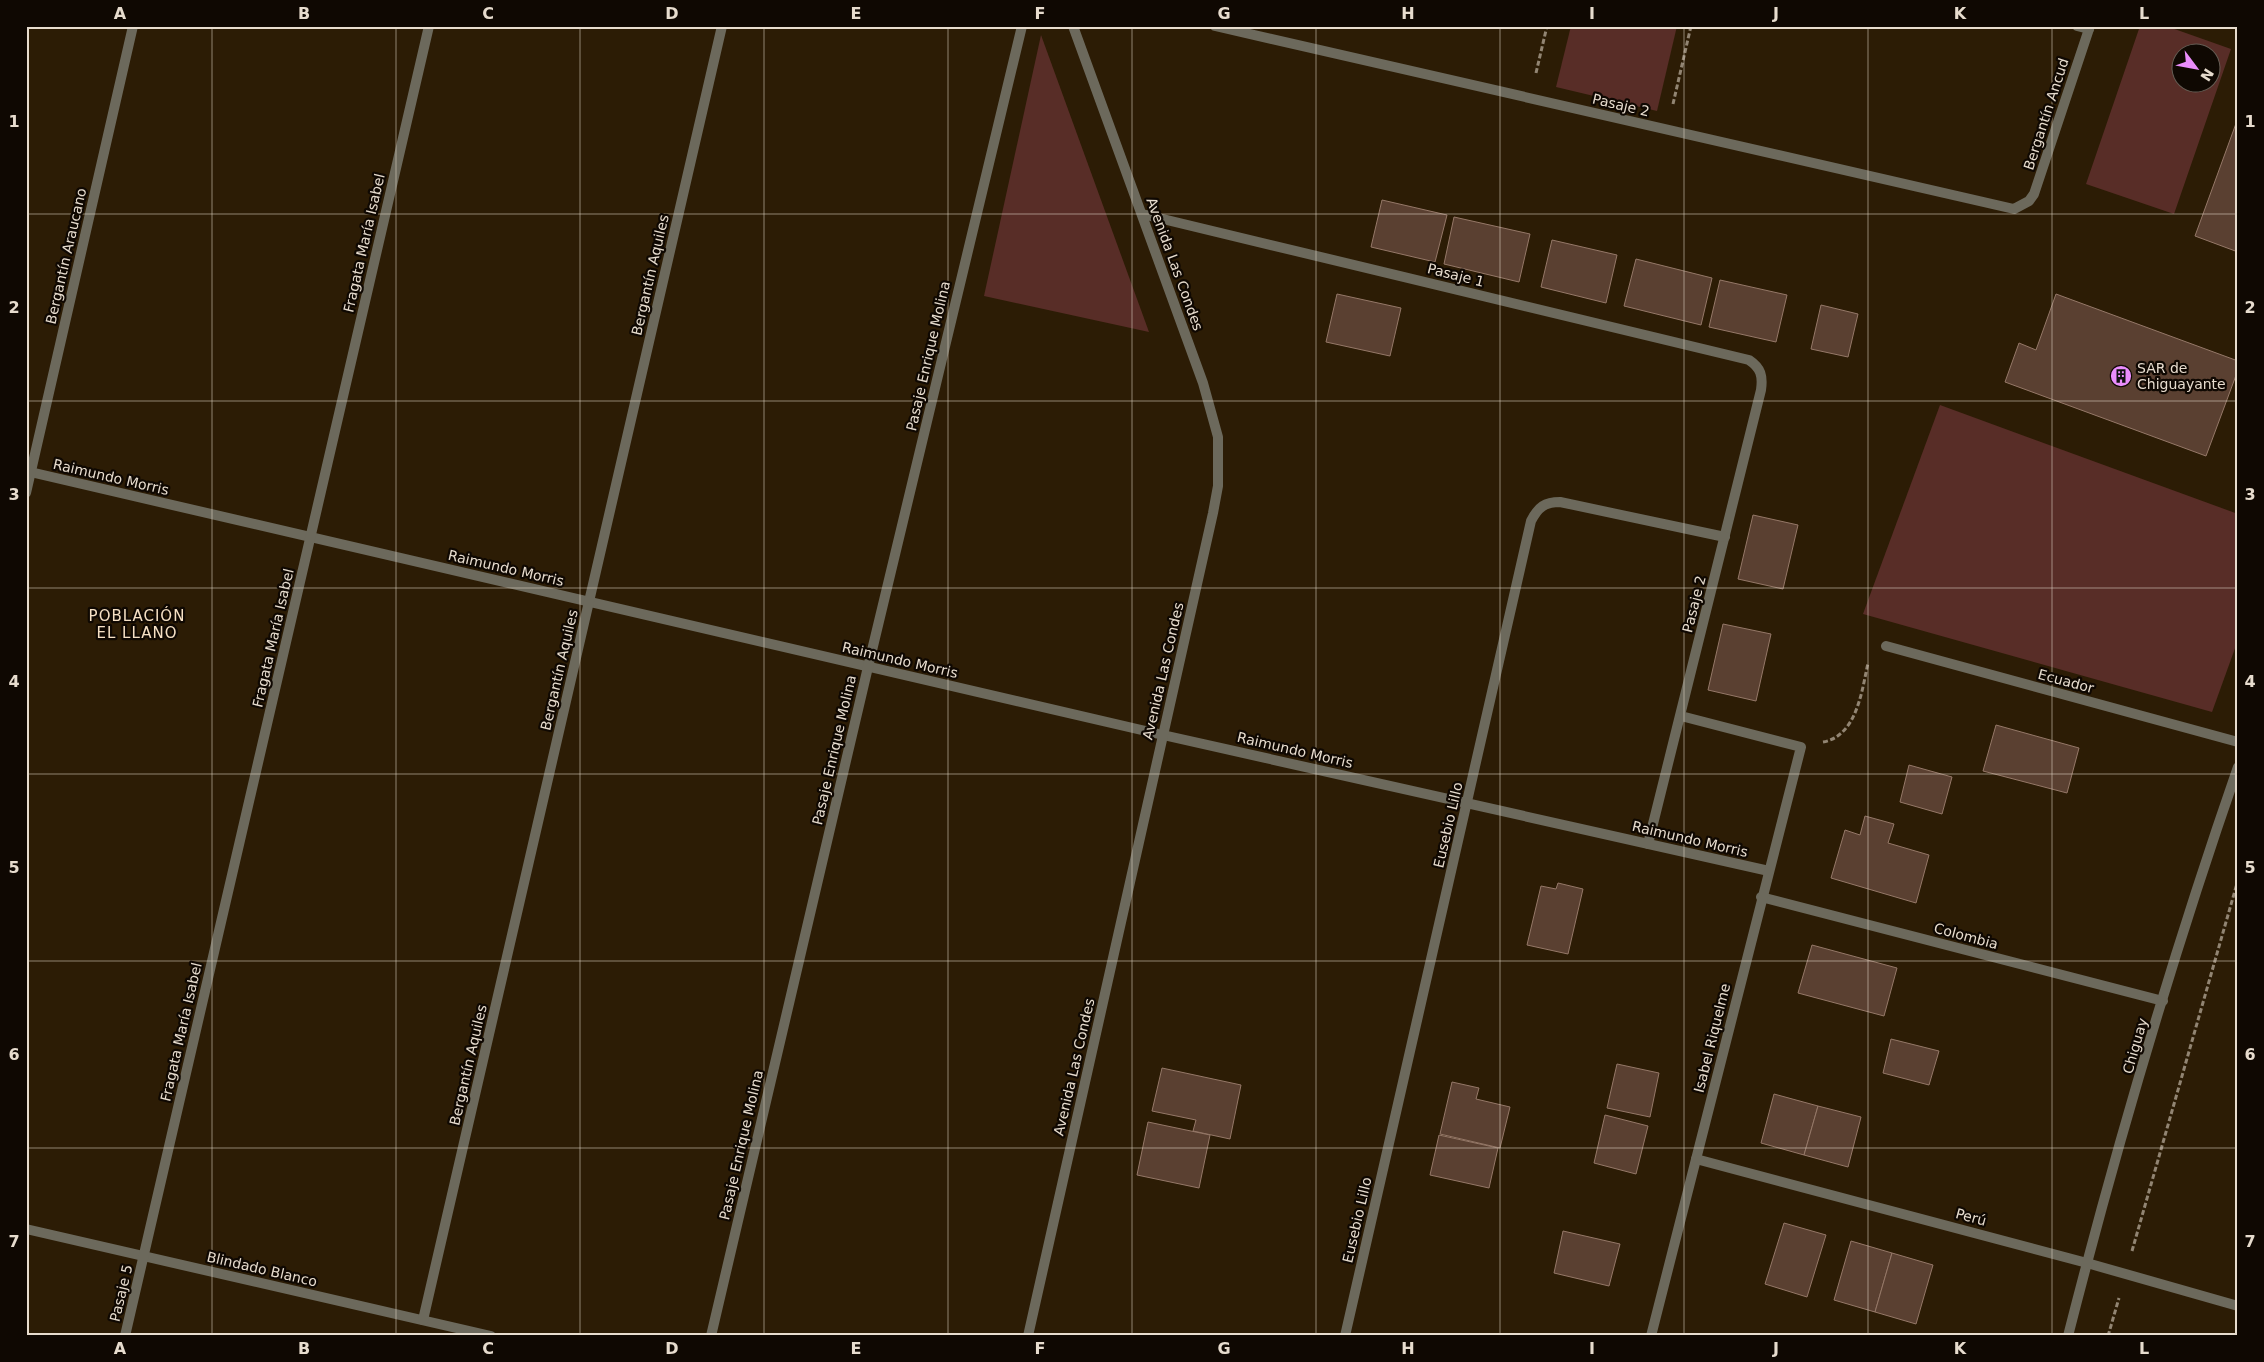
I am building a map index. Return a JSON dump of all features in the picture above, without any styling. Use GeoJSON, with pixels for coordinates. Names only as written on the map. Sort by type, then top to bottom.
{"type":"FeatureCollection","features":[{"type":"Feature","properties":{"kind":"street","name":"Bergantín Araucano"},"geometry":{"type":"LineString","coordinates":[[26,493],[29,472],[132,26]]}},
{"type":"Feature","properties":{"kind":"street","name":"Fragata María Isabel"},"geometry":{"type":"LineString","coordinates":[[144,1256],[429,26]]}},
{"type":"Feature","properties":{"kind":"street","name":"Bergantín Aquiles"},"geometry":{"type":"LineString","coordinates":[[424,1320],[722,26]]}},
{"type":"Feature","properties":{"kind":"street","name":"Pasaje Enrique Molina"},"geometry":{"type":"LineString","coordinates":[[711,1336],[868,666],[1022,26]]}},
{"type":"Feature","properties":{"kind":"street","name":"Avenida Las Condes"},"geometry":{"type":"LineString","coordinates":[[1028,1336],[1213,513],[1218,478],[1218,437],[1204,383],[1073,26]]}},
{"type":"Feature","properties":{"kind":"street","name":"Pasaje 2"},"geometry":{"type":"LineString","coordinates":[[1215,26],[2005,208],[2014,209],[2021,206]]}},
{"type":"Feature","properties":{"kind":"street"},"geometry":{"type":"LineString","coordinates":[[2077,26],[2090,28]]}},
{"type":"Feature","properties":{"kind":"street","name":"Bergantín Ancud"},"geometry":{"type":"LineString","coordinates":[[2021,206],[2034,194],[2090,28]]}},
{"type":"Feature","properties":{"kind":"street","name":"Pasaje 1"},"geometry":{"type":"LineString","coordinates":[[1142,214],[1749,360],[1760,369]]}},
{"type":"Feature","properties":{"kind":"street","name":"Pasaje 2"},"geometry":{"type":"LineString","coordinates":[[1648,844],[1761,390],[1760,369]]}},
{"type":"Feature","properties":{"kind":"street","name":"Raimundo Morris"},"geometry":{"type":"LineString","coordinates":[[29,472],[1163,735],[1768,871]]}},
{"type":"Feature","properties":{"kind":"street","name":"Eusebio Lillo"},"geometry":{"type":"LineString","coordinates":[[1345,1336],[1532,521],[1536,511],[1550,502],[1560,502],[1725,537]]}},
{"type":"Feature","properties":{"kind":"street","name":"Ecuador"},"geometry":{"type":"LineString","coordinates":[[1886,646],[2238,742]]}},
{"type":"Feature","properties":{"kind":"street"},"geometry":{"type":"LineString","coordinates":[[1680,716],[1801,746]]}},
{"type":"Feature","properties":{"kind":"street","name":"Isabel Riquelme"},"geometry":{"type":"LineString","coordinates":[[1651,1336],[1801,746]]}},
{"type":"Feature","properties":{"kind":"street","name":"Chiguay"},"geometry":{"type":"LineString","coordinates":[[2068,1336],[2087,1262],[2163,1001],[2234,793],[2238,767]]}},
{"type":"Feature","properties":{"kind":"street","name":"Colombia"},"geometry":{"type":"LineString","coordinates":[[1762,897],[2163,1001]]}},
{"type":"Feature","properties":{"kind":"street","name":"Perú"},"geometry":{"type":"LineString","coordinates":[[1696,1159],[2087,1262],[2238,1306]]}},
{"type":"Feature","properties":{"kind":"street","name":"Blindado Blanco"},"geometry":{"type":"LineString","coordinates":[[26,1229],[491,1336]]}},
{"type":"Feature","properties":{"kind":"street","name":"Pasaje 5"},"geometry":{"type":"LineString","coordinates":[[125,1336],[144,1256]]}},
{"type":"Feature","properties":{"kind":"path"},"geometry":{"type":"LineString","coordinates":[[1530,98],[1547,26]]}},
{"type":"Feature","properties":{"kind":"path"},"geometry":{"type":"LineString","coordinates":[[1668,129],[1691,26]]}},
{"type":"Feature","properties":{"kind":"path"},"geometry":{"type":"LineString","coordinates":[[1801,746],[1828,741],[1838,735],[1850,723],[1857,708],[1871,652],[1877,646],[1886,646]]}},
{"type":"Feature","properties":{"kind":"path"},"geometry":{"type":"LineString","coordinates":[[2108,1336],[2238,880]]}},
{"type":"Feature","properties":{"kind":"shaded area"},"geometry":{"type":"Polygon","coordinates":[[[1571,26],[1677,26],[1657,111],[1556,87],[1571,26]]]}},
{"type":"Feature","properties":{"kind":"shaded area"},"geometry":{"type":"Polygon","coordinates":[[[2140,26],[2166,26],[2211,42],[2172,42],[2172,92],[2216,92],[2174,214],[2086,184],[2140,26]]]}},
{"type":"Feature","properties":{"kind":"shaded area"},"geometry":{"type":"Polygon","coordinates":[[[1041,35],[1149,332],[984,296],[1041,35]]]}},
{"type":"Feature","properties":{"kind":"shaded area"},"geometry":{"type":"Polygon","coordinates":[[[2222,46],[2231,49],[2222,75],[2222,46]]]}},
{"type":"Feature","properties":{"kind":"shaded area"},"geometry":{"type":"Polygon","coordinates":[[[1940,405],[2238,514],[2238,640],[2212,712],[1863,614],[1940,405]]]}},
{"type":"Feature","properties":{"kind":"building"},"geometry":{"type":"Polygon","coordinates":[[[2238,118],[2238,252],[2195,236],[2238,118]]]}},
{"type":"Feature","properties":{"kind":"building"},"geometry":{"type":"Polygon","coordinates":[[[1382,200],[1447,215],[1435,262],[1371,247],[1382,200]]]}},
{"type":"Feature","properties":{"kind":"building"},"geometry":{"type":"Polygon","coordinates":[[[1454,217],[1530,234],[1519,282],[1444,264],[1454,217]]]}},
{"type":"Feature","properties":{"kind":"building"},"geometry":{"type":"Polygon","coordinates":[[[1552,240],[1617,255],[1606,303],[1541,287],[1552,240]]]}},
{"type":"Feature","properties":{"kind":"building"},"geometry":{"type":"Polygon","coordinates":[[[1636,259],[1712,278],[1701,325],[1624,306],[1636,259]]]}},
{"type":"Feature","properties":{"kind":"building"},"geometry":{"type":"Polygon","coordinates":[[[1720,280],[1787,295],[1776,342],[1709,327],[1720,280]]]}},
{"type":"Feature","properties":{"kind":"building"},"geometry":{"type":"Polygon","coordinates":[[[1337,294],[1401,308],[1390,356],[1326,342],[1337,294]]]}},
{"type":"Feature","properties":{"kind":"building","name":"SAR de Chiguayante"},"geometry":{"type":"Polygon","coordinates":[[[2056,294],[2238,361],[2238,370],[2206,456],[2005,382],[2019,343],[2036,350],[2056,294]]]}},
{"type":"Feature","properties":{"kind":"building"},"geometry":{"type":"Polygon","coordinates":[[[1821,305],[1858,314],[1848,357],[1811,349],[1821,305]]]}},
{"type":"Feature","properties":{"kind":"building"},"geometry":{"type":"Polygon","coordinates":[[[1753,515],[1798,525],[1783,589],[1738,579],[1753,515]]]}},
{"type":"Feature","properties":{"kind":"building"},"geometry":{"type":"Polygon","coordinates":[[[1723,624],[1771,634],[1756,701],[1708,690],[1723,624]]]}},
{"type":"Feature","properties":{"kind":"building"},"geometry":{"type":"Polygon","coordinates":[[[1996,725],[2079,748],[2067,793],[1983,771],[1996,725]]]}},
{"type":"Feature","properties":{"kind":"building"},"geometry":{"type":"Polygon","coordinates":[[[1909,765],[1952,777],[1942,814],[1900,802],[1909,765]]]}},
{"type":"Feature","properties":{"kind":"building"},"geometry":{"type":"Polygon","coordinates":[[[1865,816],[1894,824],[1888,843],[1929,855],[1916,903],[1831,878],[1845,830],[1860,835],[1865,816]]]}},
{"type":"Feature","properties":{"kind":"building"},"geometry":{"type":"Polygon","coordinates":[[[1558,883],[1583,889],[1568,954],[1527,945],[1541,886],[1556,889],[1558,883]]]}},
{"type":"Feature","properties":{"kind":"building"},"geometry":{"type":"Polygon","coordinates":[[[1812,945],[1897,968],[1884,1016],[1798,993],[1812,945]]]}},
{"type":"Feature","properties":{"kind":"building"},"geometry":{"type":"Polygon","coordinates":[[[1891,1039],[1939,1051],[1929,1085],[1883,1073],[1891,1039]]]}},
{"type":"Feature","properties":{"kind":"building"},"geometry":{"type":"Polygon","coordinates":[[[1617,1064],[1659,1073],[1650,1117],[1607,1108],[1617,1064]]]}},
{"type":"Feature","properties":{"kind":"building"},"geometry":{"type":"Polygon","coordinates":[[[1162,1068],[1241,1085],[1230,1139],[1193,1131],[1196,1120],[1152,1111],[1162,1068]]]}},
{"type":"Feature","properties":{"kind":"building"},"geometry":{"type":"Polygon","coordinates":[[[1452,1082],[1479,1088],[1476,1099],[1510,1107],[1500,1148],[1440,1134],[1452,1082]]]}},
{"type":"Feature","properties":{"kind":"building"},"geometry":{"type":"Polygon","coordinates":[[[1774,1094],[1818,1106],[1804,1155],[1761,1143],[1774,1094]]]}},
{"type":"Feature","properties":{"kind":"building"},"geometry":{"type":"Polygon","coordinates":[[[1818,1106],[1861,1117],[1848,1167],[1804,1155],[1818,1106]]]}},
{"type":"Feature","properties":{"kind":"building"},"geometry":{"type":"Polygon","coordinates":[[[1605,1115],[1648,1126],[1636,1174],[1594,1163],[1605,1115]]]}},
{"type":"Feature","properties":{"kind":"building"},"geometry":{"type":"Polygon","coordinates":[[[1148,1122],[1210,1135],[1199,1188],[1137,1175],[1148,1122]]]}},
{"type":"Feature","properties":{"kind":"building"},"geometry":{"type":"Polygon","coordinates":[[[1439,1135],[1498,1148],[1489,1188],[1430,1175],[1439,1135]]]}},
{"type":"Feature","properties":{"kind":"building"},"geometry":{"type":"Polygon","coordinates":[[[1784,1223],[1826,1235],[1807,1297],[1765,1284],[1784,1223]]]}},
{"type":"Feature","properties":{"kind":"building"},"geometry":{"type":"Polygon","coordinates":[[[1563,1231],[1620,1244],[1609,1286],[1554,1273],[1563,1231]]]}},
{"type":"Feature","properties":{"kind":"building"},"geometry":{"type":"Polygon","coordinates":[[[1851,1241],[1892,1253],[1875,1312],[1834,1300],[1851,1241]]]}},
{"type":"Feature","properties":{"kind":"building"},"geometry":{"type":"Polygon","coordinates":[[[1892,1253],[1933,1265],[1916,1324],[1875,1312],[1892,1253]]]}},
{"type":"Feature","properties":{"kind":"place","name":"SAR de Chiguayante"},"geometry":{"type":"Point","coordinates":[2121,376]}},
{"type":"Feature","properties":{"kind":"district","name":"POBLACIÓN EL LLANO"},"geometry":{"type":"Point","coordinates":[137,624]}}]}
